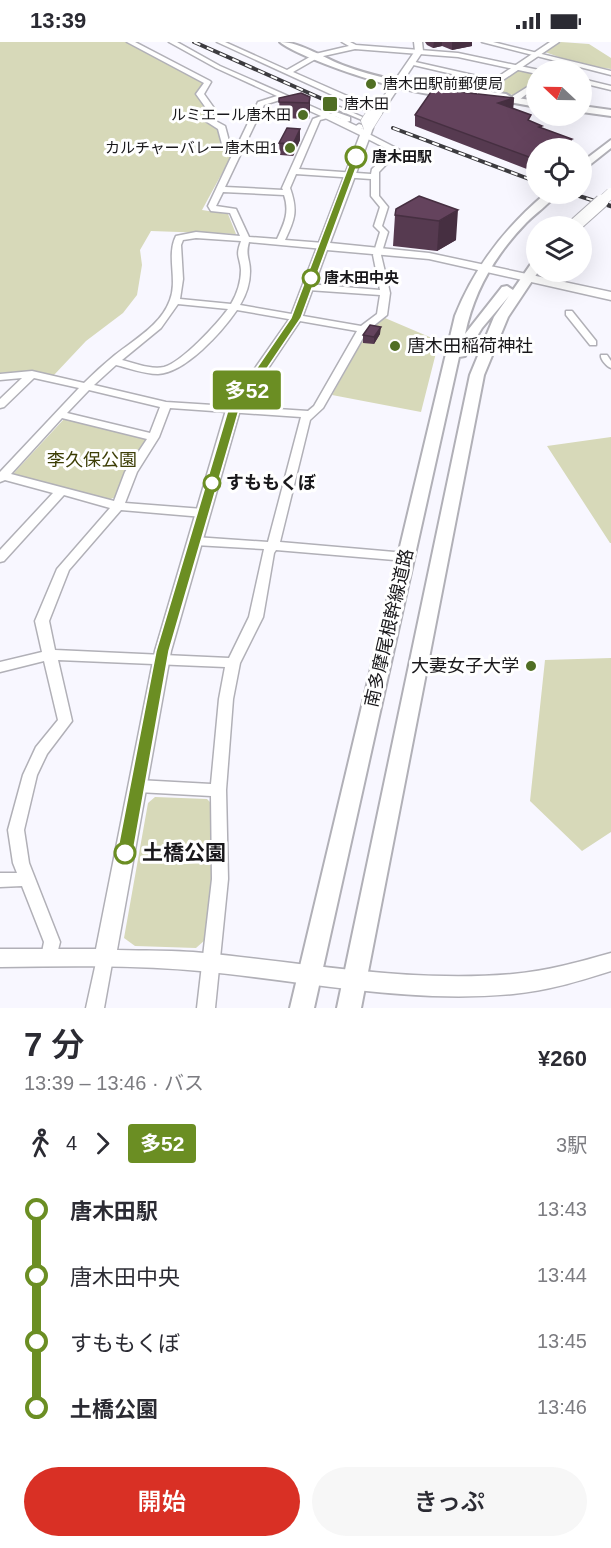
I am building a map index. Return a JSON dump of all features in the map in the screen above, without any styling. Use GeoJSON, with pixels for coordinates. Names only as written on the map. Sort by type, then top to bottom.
{"type":"FeatureCollection","features":[{"type":"Feature","properties":{"kind":"main road"},"geometry":{"type":"LineString","coordinates":[[284,42],[341,69],[398,83],[526,100]]}},
{"type":"Feature","properties":{"kind":"main road"},"geometry":{"type":"LineString","coordinates":[[293,42],[314,56]]}},
{"type":"Feature","properties":{"kind":"main road"},"geometry":{"type":"LineString","coordinates":[[398,83],[526,100]]}},
{"type":"Feature","properties":{"kind":"main road"},"geometry":{"type":"LineString","coordinates":[[592,109],[611,111]]}},
{"type":"Feature","properties":{"kind":"main road"},"geometry":{"type":"LineString","coordinates":[[592,159],[611,143]]}},
{"type":"Feature","properties":{"kind":"main road"},"geometry":{"type":"LineString","coordinates":[[585,216],[611,193]]}},
{"type":"Feature","properties":{"kind":"main road","name":"南多摩尾根幹線道路"},"geometry":{"type":"LineString","coordinates":[[302,1008],[467,301],[483,267],[516,225],[540,204]]}},
{"type":"Feature","properties":{"kind":"main road"},"geometry":{"type":"LineString","coordinates":[[449,372],[480,321],[513,281],[526,273]]}},
{"type":"Feature","properties":{"kind":"main road","name":"南多摩尾根幹線道路"},"geometry":{"type":"LineString","coordinates":[[350,999],[477,375],[490,338],[526,280]]}},
{"type":"Feature","properties":{"kind":"street"},"geometry":{"type":"LineString","coordinates":[[130,42],[208,82],[200,94],[210,108],[208,120],[222,128],[225,142],[239,151]]}},
{"type":"Feature","properties":{"kind":"street"},"geometry":{"type":"LineString","coordinates":[[172,42],[198,57],[326,116],[363,127]]}},
{"type":"Feature","properties":{"kind":"street"},"geometry":{"type":"LineString","coordinates":[[220,42],[375,111]]}},
{"type":"Feature","properties":{"kind":"street"},"geometry":{"type":"LineString","coordinates":[[230,46],[245,42]]}},
{"type":"Feature","properties":{"kind":"street"},"geometry":{"type":"LineString","coordinates":[[345,42],[355,47]]}},
{"type":"Feature","properties":{"kind":"street"},"geometry":{"type":"LineString","coordinates":[[478,93],[555,42]]}},
{"type":"Feature","properties":{"kind":"street"},"geometry":{"type":"LineString","coordinates":[[486,44],[538,53],[608,73]]}},
{"type":"Feature","properties":{"kind":"street"},"geometry":{"type":"LineString","coordinates":[[288,72],[314,56],[355,47],[418,47],[526,69]]}},
{"type":"Feature","properties":{"kind":"street"},"geometry":{"type":"LineString","coordinates":[[95,1008],[161,660],[233,410],[296,318],[350,175],[363,127],[398,83],[418,47]]}},
{"type":"Feature","properties":{"kind":"street"},"geometry":{"type":"LineString","coordinates":[[458,55],[470,51]]}},
{"type":"Feature","properties":{"kind":"street"},"geometry":{"type":"LineString","coordinates":[[172,64],[198,57]]}},
{"type":"Feature","properties":{"kind":"street"},"geometry":{"type":"LineString","coordinates":[[411,63],[495,82]]}},
{"type":"Feature","properties":{"kind":"street"},"geometry":{"type":"LineString","coordinates":[[592,80],[608,73]]}},
{"type":"Feature","properties":{"kind":"street"},"geometry":{"type":"LineString","coordinates":[[592,83],[611,88]]}},
{"type":"Feature","properties":{"kind":"street"},"geometry":{"type":"LineString","coordinates":[[516,98],[526,91]]}},
{"type":"Feature","properties":{"kind":"street"},"geometry":{"type":"LineString","coordinates":[[114,361],[162,371],[171,368],[203,342],[235,307],[243,287],[246,264],[241,254],[246,239],[234,211],[214,209],[212,206],[261,104],[284,96]]}},
{"type":"Feature","properties":{"kind":"street"},"geometry":{"type":"LineString","coordinates":[[206,1008],[220,879],[218,790],[226,699],[233,663],[256,617],[261,584],[302,424],[318,408],[363,329],[382,315],[385,293],[378,250],[384,232],[378,226],[384,207],[375,196],[375,169],[396,150],[339,108]]}},
{"type":"Feature","properties":{"kind":"street"},"geometry":{"type":"LineString","coordinates":[[280,242],[291,219],[291,203],[286,194],[294,171],[317,118],[326,116]]}},
{"type":"Feature","properties":{"kind":"street"},"geometry":{"type":"LineString","coordinates":[[294,171],[376,177]]}},
{"type":"Feature","properties":{"kind":"street"},"geometry":{"type":"LineString","coordinates":[[220,189],[286,194]]}},
{"type":"Feature","properties":{"kind":"street"},"geometry":{"type":"LineString","coordinates":[[1,476],[114,361],[149,333],[175,301],[179,287],[180,270],[176,252],[179,238],[196,235],[378,250],[429,256],[483,267],[526,269]]}},
{"type":"Feature","properties":{"kind":"street"},"geometry":{"type":"LineString","coordinates":[[571,282],[611,296]]}},
{"type":"Feature","properties":{"kind":"street"},"geometry":{"type":"LineString","coordinates":[[308,287],[385,293]]}},
{"type":"Feature","properties":{"kind":"street"},"geometry":{"type":"LineString","coordinates":[[175,301],[235,307],[363,329]]}},
{"type":"Feature","properties":{"kind":"street"},"geometry":{"type":"LineString","coordinates":[[569,313],[593,343]]}},
{"type":"Feature","properties":{"kind":"street"},"geometry":{"type":"LineString","coordinates":[[604,357],[611,366]]}},
{"type":"Feature","properties":{"kind":"street"},"geometry":{"type":"LineString","coordinates":[[0,377],[32,374],[166,405],[310,414]]}},
{"type":"Feature","properties":{"kind":"street"},"geometry":{"type":"LineString","coordinates":[[0,405],[32,374]]}},
{"type":"Feature","properties":{"kind":"street"},"geometry":{"type":"LineString","coordinates":[[49,957],[52,942],[21,863],[16,830],[30,775],[41,751],[65,721],[42,621],[63,569],[118,506],[131,472],[154,437],[166,405]]}},
{"type":"Feature","properties":{"kind":"street"},"geometry":{"type":"LineString","coordinates":[[61,415],[154,437]]}},
{"type":"Feature","properties":{"kind":"street"},"geometry":{"type":"LineString","coordinates":[[1,476],[118,506],[203,513]]}},
{"type":"Feature","properties":{"kind":"street"},"geometry":{"type":"LineString","coordinates":[[0,558],[61,491]]}},
{"type":"Feature","properties":{"kind":"street"},"geometry":{"type":"LineString","coordinates":[[195,542],[406,557]]}},
{"type":"Feature","properties":{"kind":"street"},"geometry":{"type":"LineString","coordinates":[[0,667],[50,656],[233,663]]}},
{"type":"Feature","properties":{"kind":"street"},"geometry":{"type":"LineString","coordinates":[[138,786],[218,790]]}},
{"type":"Feature","properties":{"kind":"street"},"geometry":{"type":"LineString","coordinates":[[0,880],[27,879]]}},
{"type":"Feature","properties":{"kind":"street"},"geometry":{"type":"LineString","coordinates":[[0,958],[105,958],[210,963],[307,982],[350,999],[478,1007],[528,1000],[566,988],[611,962]]}},
{"type":"Feature","properties":{"kind":"green space"},"geometry":{"type":"Polygon","coordinates":[[[0,42],[127,42],[205,83],[197,95],[206,107],[205,121],[218,129],[221,143],[233,153],[202,210],[228,214],[236,234],[151,231],[140,250],[142,265],[137,295],[123,313],[86,341],[54,375],[23,371],[0,373],[0,42]]]}},
{"type":"Feature","properties":{"kind":"green space"},"geometry":{"type":"Polygon","coordinates":[[[561,42],[589,44],[611,58],[611,69],[592,66],[592,60],[567,60],[545,52],[561,42]]]}},
{"type":"Feature","properties":{"kind":"green space"},"geometry":{"type":"Polygon","coordinates":[[[518,70],[526,71],[526,87],[513,95],[488,90],[518,70]]]}},
{"type":"Feature","properties":{"kind":"green space"},"geometry":{"type":"Polygon","coordinates":[[[385,318],[439,341],[421,412],[332,395],[369,329],[385,318]]]}},
{"type":"Feature","properties":{"kind":"green space","name":"李久保公園"},"geometry":{"type":"Polygon","coordinates":[[[64,419],[143,437],[146,441],[117,497],[107,500],[12,475],[64,419]]]}},
{"type":"Feature","properties":{"kind":"green space"},"geometry":{"type":"Polygon","coordinates":[[[611,437],[611,543],[610,543],[547,446],[611,437]]]}},
{"type":"Feature","properties":{"kind":"green space"},"geometry":{"type":"Polygon","coordinates":[[[611,658],[611,832],[582,851],[530,801],[545,660],[611,658]]]}},
{"type":"Feature","properties":{"kind":"green space","name":"土橋公園"},"geometry":{"type":"Polygon","coordinates":[[[155,797],[207,799],[213,805],[213,868],[205,940],[196,948],[135,946],[124,938],[148,803],[155,797]]]}},
{"type":"Feature","properties":{"kind":"building"},"geometry":{"type":"Polygon","coordinates":[[[433,89],[514,98],[498,103],[526,113],[526,126],[542,126],[539,127],[569,138],[526,138],[526,156],[415,115],[433,89]]]}},
{"type":"Feature","properties":{"kind":"building"},"geometry":{"type":"Polygon","coordinates":[[[301,93],[310,97],[309,103],[279,102],[279,98],[301,93]]]}},
{"type":"Feature","properties":{"kind":"building"},"geometry":{"type":"Polygon","coordinates":[[[287,128],[300,129],[293,144],[279,143],[287,128]]]}},
{"type":"Feature","properties":{"kind":"building"},"geometry":{"type":"Polygon","coordinates":[[[419,196],[458,210],[439,221],[395,215],[396,209],[419,196]]]}},
{"type":"Feature","properties":{"kind":"building"},"geometry":{"type":"Polygon","coordinates":[[[370,325],[381,327],[374,337],[363,335],[370,325]]]}},
{"type":"Feature","properties":{"kind":"railway"},"geometry":{"type":"LineString","coordinates":[[194,42],[327,101]]}},
{"type":"Feature","properties":{"kind":"railway"},"geometry":{"type":"LineString","coordinates":[[393,128],[526,178]]}},
{"type":"Feature","properties":{"kind":"railway"},"geometry":{"type":"LineString","coordinates":[[592,200],[601,203]]}},
{"type":"Feature","properties":{"kind":"railway"},"geometry":{"type":"LineString","coordinates":[[596,201],[611,206]]}},
{"type":"Feature","properties":{"kind":"bus line","name":"多52"},"geometry":{"type":"LineString","coordinates":[[125,853],[163,651],[233,410],[296,318],[356,157]]}},
{"type":"Feature","properties":{"kind":"place","name":"唐木田駅前郵便局"},"geometry":{"type":"Point","coordinates":[371,84]}},
{"type":"Feature","properties":{"kind":"place","name":"唐木田"},"geometry":{"type":"Point","coordinates":[330,104]}},
{"type":"Feature","properties":{"kind":"place","name":"ルミエール唐木田"},"geometry":{"type":"Point","coordinates":[303,115]}},
{"type":"Feature","properties":{"kind":"place","name":"カルチャーバレー唐木田1"},"geometry":{"type":"Point","coordinates":[290,148]}},
{"type":"Feature","properties":{"kind":"place","name":"唐木田駅"},"geometry":{"type":"Point","coordinates":[356,157]}},
{"type":"Feature","properties":{"kind":"place","name":"唐木田中央"},"geometry":{"type":"Point","coordinates":[311,278]}},
{"type":"Feature","properties":{"kind":"place","name":"唐木田稲荷神社"},"geometry":{"type":"Point","coordinates":[395,346]}},
{"type":"Feature","properties":{"kind":"place","name":"すももくぼ"},"geometry":{"type":"Point","coordinates":[212,483]}},
{"type":"Feature","properties":{"kind":"place","name":"大妻女子大学"},"geometry":{"type":"Point","coordinates":[531,666]}},
{"type":"Feature","properties":{"kind":"place","name":"土橋公園"},"geometry":{"type":"Point","coordinates":[125,853]}}]}
